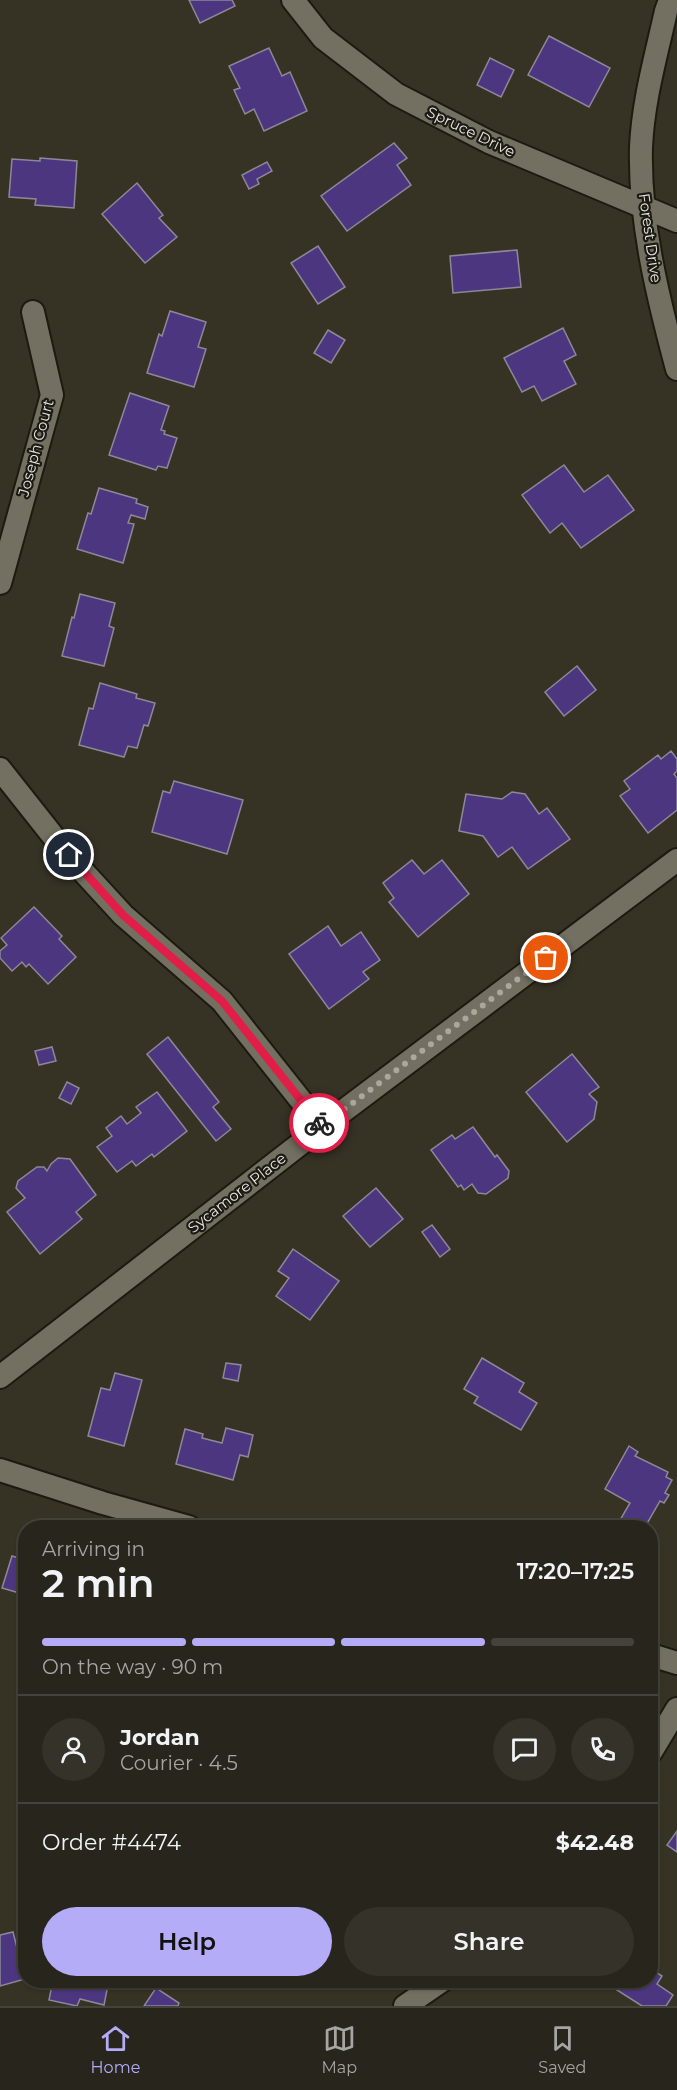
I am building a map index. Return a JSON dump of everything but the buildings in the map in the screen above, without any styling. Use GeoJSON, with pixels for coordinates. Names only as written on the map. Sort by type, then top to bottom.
{"type":"FeatureCollection","features":[{"type":"Feature","properties":{"kind":"street","name":"Spruce Drive"},"geometry":{"type":"LineString","coordinates":[[293,0],[323,38],[396,94],[489,142],[677,221]]}},
{"type":"Feature","properties":{"kind":"street","name":"Forest Drive"},"geometry":{"type":"LineString","coordinates":[[670,0],[648,88],[641,147],[643,208],[661,311],[677,369]]}},
{"type":"Feature","properties":{"kind":"street","name":"Joseph Court"},"geometry":{"type":"LineString","coordinates":[[0,583],[52,395],[33,312]]}},
{"type":"Feature","properties":{"kind":"street"},"geometry":{"type":"LineString","coordinates":[[0,769],[69,855],[123,915],[222,1001],[322,1126]]}},
{"type":"Feature","properties":{"kind":"street","name":"Sycamore Place"},"geometry":{"type":"LineString","coordinates":[[0,1377],[322,1126],[677,860]]}},
{"type":"Feature","properties":{"kind":"street"},"geometry":{"type":"LineString","coordinates":[[0,1470],[164,1520]]}},
{"type":"Feature","properties":{"kind":"street"},"geometry":{"type":"LineString","coordinates":[[658,1657],[677,1663]]}},
{"type":"Feature","properties":{"kind":"street"},"geometry":{"type":"LineString","coordinates":[[658,1740],[677,1709]]}},
{"type":"Feature","properties":{"kind":"street"},"geometry":{"type":"LineString","coordinates":[[405,2006],[431,1988]]}},
{"type":"Feature","properties":{"kind":"way so far"},"geometry":{"type":"LineString","coordinates":[[319,1123],[322,1126],[546,958]]}},
{"type":"Feature","properties":{"kind":"route"},"geometry":{"type":"LineString","coordinates":[[69,855],[123,915],[222,1001],[319,1123]]}}]}
